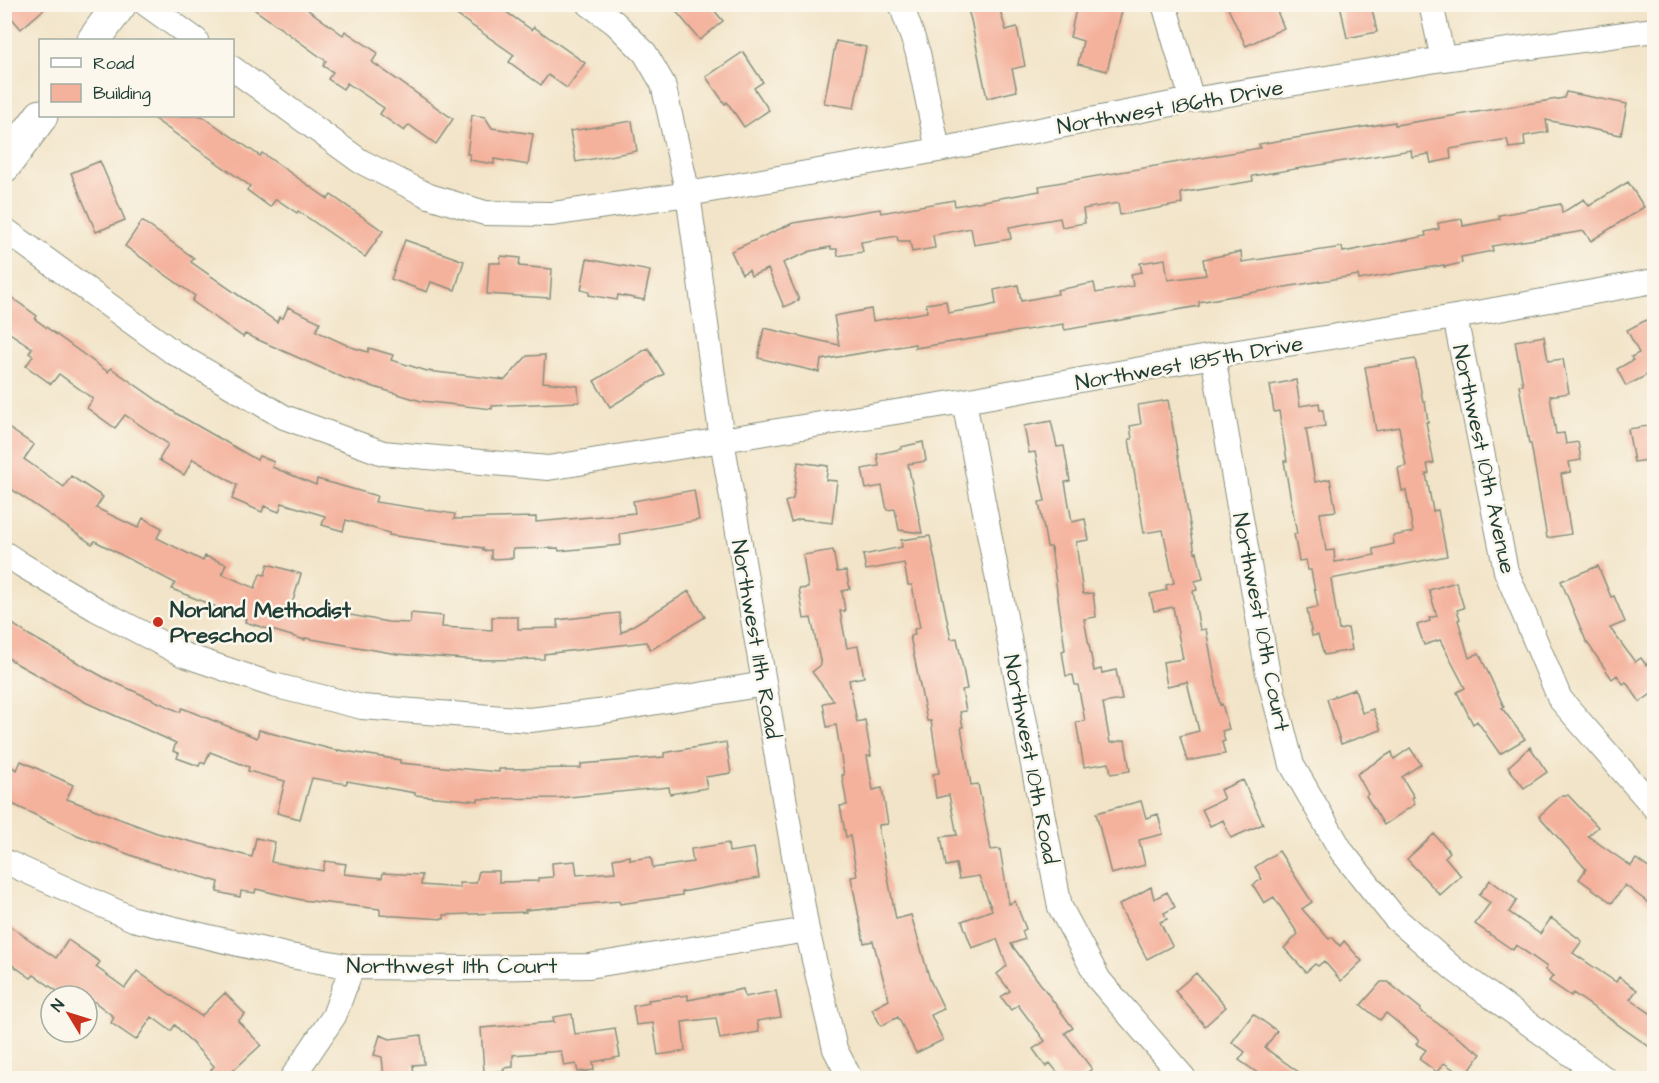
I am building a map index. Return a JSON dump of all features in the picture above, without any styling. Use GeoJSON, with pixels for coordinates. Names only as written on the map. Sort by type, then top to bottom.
{"type":"FeatureCollection","features":[{"type":"Feature","properties":{"kind":"street"},"geometry":{"type":"LineString","coordinates":[[95,39],[120,4]]}},
{"type":"Feature","properties":{"kind":"street"},"geometry":{"type":"LineString","coordinates":[[147,4],[195,39]]}},
{"type":"Feature","properties":{"kind":"street"},"geometry":{"type":"LineString","coordinates":[[234,69],[360,161],[429,196],[485,213],[552,214],[688,194],[663,84],[645,53],[615,23],[589,4]]}},
{"type":"Feature","properties":{"kind":"street"},"geometry":{"type":"LineString","coordinates":[[901,4],[918,53],[938,150]]}},
{"type":"Feature","properties":{"kind":"street"},"geometry":{"type":"LineString","coordinates":[[1164,4],[1191,100]]}},
{"type":"Feature","properties":{"kind":"street"},"geometry":{"type":"LineString","coordinates":[[1431,4],[1443,59]]}},
{"type":"Feature","properties":{"kind":"street","name":"Northwest 186th Drive"},"geometry":{"type":"LineString","coordinates":[[688,194],[938,150],[1191,100],[1443,59],[1654,30]]}},
{"type":"Feature","properties":{"kind":"street"},"geometry":{"type":"LineString","coordinates":[[4,166],[39,117]]}},
{"type":"Feature","properties":{"kind":"street","name":"Northwest 11th Road"},"geometry":{"type":"LineString","coordinates":[[688,194],[722,440],[807,930],[835,1049],[850,1078]]}},
{"type":"Feature","properties":{"kind":"street","name":"Northwest 185th Drive"},"geometry":{"type":"LineString","coordinates":[[4,229],[183,358],[284,417],[383,453],[548,468],[964,401],[1213,356],[1455,317],[1654,280]]}},
{"type":"Feature","properties":{"kind":"street","name":"Northwest 10th Avenue"},"geometry":{"type":"LineString","coordinates":[[1455,317],[1506,571],[1560,699],[1654,807]]}},
{"type":"Feature","properties":{"kind":"street","name":"Northwest 10th Court"},"geometry":{"type":"LineString","coordinates":[[1213,356],[1267,669],[1292,765],[1342,852],[1395,918],[1455,970],[1605,1078]]}},
{"type":"Feature","properties":{"kind":"street","name":"Northwest 10th Road"},"geometry":{"type":"LineString","coordinates":[[964,401],[1060,907],[1099,980],[1184,1078]]}},
{"type":"Feature","properties":{"kind":"street"},"geometry":{"type":"LineString","coordinates":[[4,553],[96,609],[184,655],[273,685],[362,707],[530,720],[598,712],[764,684]]}},
{"type":"Feature","properties":{"kind":"street","name":"Northwest 11th Court"},"geometry":{"type":"LineString","coordinates":[[4,861],[133,919],[285,955],[352,967],[589,966],[807,930]]}},
{"type":"Feature","properties":{"kind":"street"},"geometry":{"type":"LineString","coordinates":[[292,1078],[334,1016],[352,967]]}},
{"type":"Feature","properties":{"kind":"building"},"geometry":{"type":"Polygon","coordinates":[[[4,4],[50,4],[21,29],[4,9],[4,4]]]}},
{"type":"Feature","properties":{"kind":"building"},"geometry":{"type":"Polygon","coordinates":[[[247,4],[300,4],[343,35],[345,31],[378,53],[372,62],[453,119],[436,144],[409,125],[404,131],[380,114],[384,108],[347,83],[343,89],[328,79],[333,72],[323,66],[326,61],[247,4]]]}},
{"type":"Feature","properties":{"kind":"building"},"geometry":{"type":"Polygon","coordinates":[[[441,4],[495,4],[532,30],[534,27],[585,63],[567,88],[548,75],[541,85],[509,62],[514,55],[441,4]]]}},
{"type":"Feature","properties":{"kind":"building"},"geometry":{"type":"Polygon","coordinates":[[[670,4],[709,4],[723,21],[700,40],[670,4]]]}},
{"type":"Feature","properties":{"kind":"building"},"geometry":{"type":"Polygon","coordinates":[[[966,4],[998,4],[1006,30],[1017,27],[1025,66],[1012,69],[1017,91],[987,98],[966,4]]]}},
{"type":"Feature","properties":{"kind":"building"},"geometry":{"type":"Polygon","coordinates":[[[1077,4],[1120,4],[1119,10],[1122,11],[1107,71],[1078,64],[1083,41],[1070,37],[1077,4]]]}},
{"type":"Feature","properties":{"kind":"building"},"geometry":{"type":"Polygon","coordinates":[[[1226,4],[1274,4],[1284,28],[1246,46],[1226,4]]]}},
{"type":"Feature","properties":{"kind":"building"},"geometry":{"type":"Polygon","coordinates":[[[1340,4],[1371,4],[1377,32],[1347,38],[1340,4]]]}},
{"type":"Feature","properties":{"kind":"building"},"geometry":{"type":"Polygon","coordinates":[[[836,41],[866,47],[854,108],[824,103],[836,41]]]}},
{"type":"Feature","properties":{"kind":"building"},"geometry":{"type":"Polygon","coordinates":[[[743,52],[763,82],[754,88],[769,110],[744,127],[706,77],[743,52]]]}},
{"type":"Feature","properties":{"kind":"building"},"geometry":{"type":"Polygon","coordinates":[[[1566,92],[1627,104],[1621,135],[1546,120],[1548,132],[1524,136],[1525,146],[1509,148],[1507,139],[1450,149],[1451,159],[1431,163],[1429,154],[1412,157],[1411,150],[1252,176],[1253,181],[1181,193],[1182,204],[1120,215],[1118,203],[1083,209],[1085,223],[1062,227],[1060,218],[1009,227],[1011,239],[974,245],[971,228],[933,235],[935,248],[912,252],[910,241],[898,241],[897,236],[861,242],[863,252],[838,256],[837,249],[831,249],[831,247],[811,251],[783,263],[799,300],[784,307],[768,269],[751,276],[749,270],[742,274],[731,251],[793,223],[880,209],[881,213],[954,200],[955,206],[1040,191],[1039,186],[1260,148],[1259,144],[1564,98],[1566,92]]]}},
{"type":"Feature","properties":{"kind":"building"},"geometry":{"type":"Polygon","coordinates":[[[472,115],[485,117],[492,128],[533,134],[528,165],[494,159],[494,164],[469,160],[470,154],[467,154],[472,115]]]}},
{"type":"Feature","properties":{"kind":"building"},"geometry":{"type":"Polygon","coordinates":[[[151,117],[203,117],[260,156],[262,153],[328,199],[331,195],[383,231],[365,257],[298,211],[297,213],[276,199],[270,207],[247,190],[250,186],[151,117]]]}},
{"type":"Feature","properties":{"kind":"building"},"geometry":{"type":"Polygon","coordinates":[[[632,121],[637,151],[576,162],[570,131],[632,121]]]}},
{"type":"Feature","properties":{"kind":"building"},"geometry":{"type":"Polygon","coordinates":[[[100,161],[125,220],[96,232],[71,173],[100,161]]]}},
{"type":"Feature","properties":{"kind":"building"},"geometry":{"type":"Polygon","coordinates":[[[1628,182],[1644,207],[1591,241],[1584,231],[1492,246],[1493,251],[1461,257],[1462,263],[1444,267],[1444,265],[1359,280],[1358,275],[1273,289],[1199,302],[1199,306],[1065,330],[1063,324],[915,348],[915,344],[821,360],[819,372],[758,358],[764,328],[839,345],[834,316],[871,309],[873,321],[927,312],[926,304],[946,301],[948,313],[984,307],[996,304],[994,290],[1018,285],[1021,301],[1058,294],[1057,290],[1094,283],[1096,293],[1133,286],[1131,274],[1142,272],[1140,263],[1165,259],[1168,280],[1206,275],[1203,259],[1241,252],[1242,262],[1342,247],[1343,252],[1426,236],[1425,232],[1439,229],[1438,223],[1462,219],[1463,226],[1500,219],[1499,215],[1561,204],[1562,213],[1584,199],[1589,206],[1628,182]]]}},
{"type":"Feature","properties":{"kind":"building"},"geometry":{"type":"Polygon","coordinates":[[[142,221],[194,258],[191,262],[277,322],[279,317],[283,318],[288,307],[320,322],[316,331],[351,347],[368,352],[369,348],[393,355],[391,360],[427,371],[505,380],[527,356],[545,355],[543,382],[578,386],[579,402],[492,406],[492,409],[421,401],[344,378],[245,334],[243,337],[192,301],[195,296],[125,246],[142,221]]]}},
{"type":"Feature","properties":{"kind":"building"},"geometry":{"type":"Polygon","coordinates":[[[405,240],[464,261],[455,290],[431,282],[427,292],[391,279],[405,240]]]}},
{"type":"Feature","properties":{"kind":"building"},"geometry":{"type":"Polygon","coordinates":[[[501,256],[520,258],[519,266],[552,269],[550,298],[487,294],[489,263],[500,263],[501,256]]]}},
{"type":"Feature","properties":{"kind":"building"},"geometry":{"type":"Polygon","coordinates":[[[587,259],[650,271],[644,300],[618,295],[617,300],[589,295],[589,292],[581,290],[587,259]]]}},
{"type":"Feature","properties":{"kind":"building"},"geometry":{"type":"Polygon","coordinates":[[[4,292],[37,316],[35,319],[108,372],[111,368],[177,414],[257,460],[259,456],[274,462],[272,467],[316,485],[317,479],[377,496],[375,502],[455,514],[454,519],[536,517],[536,522],[635,513],[633,501],[694,490],[699,520],[620,534],[621,545],[559,551],[558,548],[513,549],[513,558],[491,559],[491,550],[483,551],[483,548],[389,535],[389,533],[346,520],[343,531],[322,525],[325,516],[282,503],[279,512],[264,506],[262,512],[232,499],[237,485],[193,459],[184,475],[159,460],[168,444],[125,415],[115,428],[87,408],[93,399],[59,374],[51,384],[26,366],[33,356],[29,353],[32,348],[4,329],[4,292]]]}},
{"type":"Feature","properties":{"kind":"building"},"geometry":{"type":"Polygon","coordinates":[[[1654,316],[1654,385],[1649,374],[1626,386],[1617,369],[1633,360],[1631,357],[1639,353],[1627,330],[1654,316]]]}},
{"type":"Feature","properties":{"kind":"building"},"geometry":{"type":"Polygon","coordinates":[[[1544,336],[1548,361],[1563,359],[1569,393],[1550,396],[1556,434],[1564,433],[1566,444],[1578,442],[1581,460],[1569,462],[1571,472],[1561,474],[1571,534],[1547,538],[1519,385],[1523,385],[1515,341],[1544,336]]]}},
{"type":"Feature","properties":{"kind":"building"},"geometry":{"type":"Polygon","coordinates":[[[648,348],[664,374],[610,407],[594,381],[648,348]]]}},
{"type":"Feature","properties":{"kind":"building"},"geometry":{"type":"Polygon","coordinates":[[[1415,359],[1423,402],[1425,402],[1428,422],[1426,422],[1434,463],[1427,464],[1429,473],[1426,474],[1433,511],[1438,510],[1447,556],[1331,579],[1339,630],[1348,628],[1352,650],[1324,655],[1318,635],[1312,636],[1307,609],[1318,607],[1311,570],[1308,570],[1306,560],[1299,561],[1279,411],[1274,412],[1270,385],[1296,380],[1300,406],[1319,403],[1320,410],[1323,410],[1325,426],[1306,429],[1315,482],[1330,479],[1336,511],[1320,513],[1326,551],[1334,550],[1335,562],[1375,555],[1373,549],[1394,544],[1393,536],[1413,532],[1406,490],[1402,491],[1398,468],[1406,466],[1399,427],[1376,431],[1365,367],[1415,359]]]}},
{"type":"Feature","properties":{"kind":"building"},"geometry":{"type":"Polygon","coordinates":[[[1168,400],[1195,553],[1197,552],[1203,579],[1195,581],[1197,590],[1193,591],[1200,630],[1206,629],[1220,705],[1222,704],[1229,729],[1222,731],[1225,754],[1187,761],[1180,736],[1199,731],[1187,682],[1167,686],[1163,662],[1183,659],[1173,607],[1154,611],[1150,594],[1167,590],[1166,585],[1174,583],[1163,530],[1144,533],[1129,439],[1132,439],[1130,426],[1141,424],[1138,405],[1168,400]]]}},
{"type":"Feature","properties":{"kind":"building"},"geometry":{"type":"Polygon","coordinates":[[[1051,421],[1057,447],[1064,446],[1070,481],[1065,482],[1072,522],[1085,519],[1089,540],[1076,542],[1083,594],[1093,593],[1096,617],[1084,619],[1094,671],[1101,669],[1102,673],[1116,670],[1122,700],[1103,703],[1110,743],[1125,740],[1130,771],[1111,774],[1109,763],[1084,767],[1076,722],[1085,721],[1078,685],[1075,685],[1073,675],[1066,676],[1062,651],[1065,650],[1051,547],[1047,547],[1039,502],[1045,501],[1035,452],[1029,453],[1024,426],[1051,421]]]}},
{"type":"Feature","properties":{"kind":"building"},"geometry":{"type":"Polygon","coordinates":[[[4,425],[34,445],[24,459],[64,487],[71,476],[103,497],[96,508],[138,528],[143,518],[162,528],[157,538],[203,561],[205,556],[226,564],[222,574],[255,588],[260,574],[265,575],[268,564],[301,574],[292,604],[328,615],[329,611],[388,622],[410,623],[411,613],[443,616],[442,627],[492,630],[492,617],[518,617],[518,629],[558,628],[557,620],[619,613],[621,633],[689,591],[705,617],[651,650],[646,642],[544,654],[544,659],[478,660],[397,654],[305,638],[305,640],[245,622],[246,619],[172,589],[175,583],[95,541],[92,544],[4,484],[4,425]]]}},
{"type":"Feature","properties":{"kind":"building"},"geometry":{"type":"Polygon","coordinates":[[[1654,425],[1654,459],[1634,462],[1628,429],[1654,425]]]}},
{"type":"Feature","properties":{"kind":"building"},"geometry":{"type":"Polygon","coordinates":[[[923,442],[926,461],[908,464],[922,533],[899,530],[895,509],[887,510],[882,486],[866,489],[862,469],[879,466],[877,454],[923,442]]]}},
{"type":"Feature","properties":{"kind":"building"},"geometry":{"type":"Polygon","coordinates":[[[798,462],[828,466],[826,480],[837,481],[832,523],[800,519],[791,522],[785,502],[793,499],[798,462]]]}},
{"type":"Feature","properties":{"kind":"building"},"geometry":{"type":"Polygon","coordinates":[[[930,536],[951,639],[957,638],[967,689],[962,690],[966,711],[960,712],[971,785],[978,784],[991,850],[1000,849],[1009,904],[1015,901],[1026,929],[1022,931],[1025,939],[1011,944],[1073,1028],[1065,1033],[1092,1069],[1079,1078],[1062,1078],[1050,1063],[1046,1067],[1033,1049],[1045,1041],[1018,1005],[1011,1010],[1001,997],[1010,991],[997,974],[1007,966],[997,939],[972,948],[962,921],[992,910],[979,876],[959,879],[956,864],[946,866],[941,837],[957,835],[949,795],[936,798],[933,774],[939,773],[931,721],[927,721],[910,636],[915,635],[914,629],[920,628],[912,585],[908,585],[904,563],[866,570],[863,555],[902,547],[901,540],[930,536]]]}},
{"type":"Feature","properties":{"kind":"building"},"geometry":{"type":"Polygon","coordinates":[[[833,550],[837,572],[846,571],[850,589],[842,591],[845,611],[840,611],[847,648],[858,646],[864,677],[849,680],[857,722],[865,720],[871,756],[867,756],[873,790],[882,788],[888,824],[879,825],[879,832],[896,919],[911,915],[930,980],[944,1009],[931,1015],[943,1040],[916,1053],[898,1017],[881,1026],[872,1009],[889,1000],[873,941],[864,943],[851,877],[857,876],[850,836],[846,837],[840,806],[847,805],[836,725],[827,727],[823,703],[834,701],[812,672],[821,665],[811,618],[804,619],[799,589],[808,588],[803,555],[833,550]]]}},
{"type":"Feature","properties":{"kind":"building"},"geometry":{"type":"Polygon","coordinates":[[[1598,566],[1625,622],[1610,628],[1635,662],[1641,658],[1646,665],[1654,658],[1654,692],[1640,702],[1626,682],[1623,684],[1617,675],[1612,679],[1586,641],[1561,581],[1598,566]]]}},
{"type":"Feature","properties":{"kind":"building"},"geometry":{"type":"Polygon","coordinates":[[[1456,582],[1464,608],[1457,610],[1460,619],[1458,620],[1469,658],[1479,653],[1504,707],[1502,708],[1525,739],[1500,754],[1477,721],[1473,724],[1457,692],[1465,688],[1440,640],[1424,645],[1417,625],[1437,616],[1429,590],[1456,582]]]}},
{"type":"Feature","properties":{"kind":"building"},"geometry":{"type":"Polygon","coordinates":[[[4,618],[29,635],[105,678],[180,712],[182,708],[257,738],[259,730],[338,751],[400,760],[400,763],[499,772],[499,769],[581,768],[581,764],[664,757],[664,753],[726,742],[731,773],[705,777],[707,788],[670,794],[669,787],[559,798],[478,799],[478,801],[415,795],[415,793],[347,781],[346,784],[312,778],[300,819],[277,813],[285,781],[248,771],[249,767],[210,752],[205,764],[201,762],[199,766],[177,758],[179,753],[173,751],[176,743],[87,703],[4,655],[4,618]]]}},
{"type":"Feature","properties":{"kind":"building"},"geometry":{"type":"Polygon","coordinates":[[[1355,689],[1362,713],[1373,709],[1381,730],[1341,744],[1327,699],[1355,689]]]}},
{"type":"Feature","properties":{"kind":"building"},"geometry":{"type":"Polygon","coordinates":[[[1530,747],[1547,772],[1524,788],[1508,767],[1530,747]]]}},
{"type":"Feature","properties":{"kind":"building"},"geometry":{"type":"Polygon","coordinates":[[[1410,748],[1421,764],[1402,777],[1414,797],[1412,798],[1415,804],[1384,825],[1366,796],[1368,794],[1357,774],[1392,752],[1394,759],[1410,748]]]}},
{"type":"Feature","properties":{"kind":"building"},"geometry":{"type":"Polygon","coordinates":[[[21,761],[73,785],[67,799],[157,833],[252,857],[256,838],[275,842],[271,862],[323,871],[325,861],[346,864],[344,874],[382,878],[383,873],[422,875],[421,885],[460,888],[459,883],[476,883],[479,871],[499,871],[499,882],[538,881],[538,878],[553,877],[552,863],[575,861],[577,875],[615,872],[613,859],[630,856],[630,860],[651,857],[653,868],[693,862],[691,849],[728,843],[729,852],[754,848],[759,878],[682,892],[682,895],[620,904],[619,901],[525,910],[526,912],[444,915],[444,919],[380,915],[380,909],[302,900],[256,889],[255,893],[241,891],[240,897],[217,892],[219,882],[141,859],[77,835],[4,800],[4,763],[17,770],[21,761]]]}},
{"type":"Feature","properties":{"kind":"building"},"geometry":{"type":"Polygon","coordinates":[[[1243,780],[1263,824],[1231,838],[1223,820],[1210,826],[1202,809],[1224,799],[1220,790],[1243,780]]]}},
{"type":"Feature","properties":{"kind":"building"},"geometry":{"type":"Polygon","coordinates":[[[1562,795],[1568,795],[1598,827],[1588,836],[1631,866],[1636,859],[1654,872],[1654,907],[1625,885],[1612,903],[1579,879],[1586,869],[1539,816],[1562,795]]]}},
{"type":"Feature","properties":{"kind":"building"},"geometry":{"type":"Polygon","coordinates":[[[1141,801],[1146,818],[1158,814],[1163,834],[1139,840],[1145,865],[1111,874],[1096,813],[1141,801]]]}},
{"type":"Feature","properties":{"kind":"building"},"geometry":{"type":"Polygon","coordinates":[[[1434,834],[1450,852],[1445,857],[1461,876],[1440,895],[1407,859],[1434,834]]]}},
{"type":"Feature","properties":{"kind":"building"},"geometry":{"type":"Polygon","coordinates":[[[1279,851],[1312,902],[1302,909],[1329,939],[1332,937],[1340,946],[1344,941],[1362,961],[1341,981],[1324,961],[1318,966],[1315,964],[1306,972],[1284,948],[1298,934],[1274,897],[1264,903],[1253,885],[1262,879],[1255,867],[1279,851]]]}},
{"type":"Feature","properties":{"kind":"building"},"geometry":{"type":"Polygon","coordinates":[[[1490,880],[1517,900],[1509,912],[1540,934],[1551,918],[1582,941],[1573,953],[1616,982],[1619,977],[1637,990],[1630,999],[1654,1016],[1654,1050],[1573,993],[1571,996],[1549,981],[1553,976],[1545,970],[1547,967],[1516,945],[1513,950],[1475,924],[1490,903],[1479,895],[1490,880]]]}},
{"type":"Feature","properties":{"kind":"building"},"geometry":{"type":"Polygon","coordinates":[[[1151,887],[1154,899],[1167,892],[1175,907],[1164,913],[1167,919],[1160,922],[1172,946],[1147,959],[1119,905],[1151,887]]]}},
{"type":"Feature","properties":{"kind":"building"},"geometry":{"type":"Polygon","coordinates":[[[4,922],[56,958],[68,940],[100,962],[96,967],[125,988],[137,971],[201,1016],[225,993],[245,1014],[238,1021],[261,1045],[225,1078],[205,1078],[214,1066],[175,1025],[171,1031],[152,1017],[136,1040],[111,1023],[114,1017],[99,1005],[99,984],[47,984],[34,975],[31,978],[4,959],[4,922]]]}},
{"type":"Feature","properties":{"kind":"building"},"geometry":{"type":"Polygon","coordinates":[[[1196,973],[1226,1007],[1205,1026],[1175,991],[1196,973]]]}},
{"type":"Feature","properties":{"kind":"building"},"geometry":{"type":"Polygon","coordinates":[[[1381,982],[1388,982],[1421,1009],[1420,1011],[1481,1054],[1465,1077],[1444,1063],[1437,1072],[1419,1059],[1426,1050],[1416,1044],[1419,1040],[1386,1013],[1380,1020],[1361,1005],[1381,982]]]}},
{"type":"Feature","properties":{"kind":"building"},"geometry":{"type":"Polygon","coordinates":[[[743,989],[745,997],[776,991],[781,1017],[757,1021],[759,1032],[720,1039],[716,1018],[682,1022],[685,1051],[658,1055],[653,1023],[636,1025],[633,1006],[649,1003],[648,1000],[688,995],[688,1000],[743,989]]]}},
{"type":"Feature","properties":{"kind":"building"},"geometry":{"type":"Polygon","coordinates":[[[572,1014],[575,1034],[615,1028],[620,1057],[593,1062],[594,1070],[578,1072],[576,1064],[564,1066],[561,1051],[513,1055],[513,1067],[504,1068],[504,1071],[484,1072],[481,1028],[554,1022],[553,1017],[572,1014]]]}},
{"type":"Feature","properties":{"kind":"building"},"geometry":{"type":"Polygon","coordinates":[[[1253,1014],[1277,1031],[1265,1048],[1307,1078],[1265,1078],[1239,1060],[1245,1052],[1232,1042],[1253,1014]]]}},
{"type":"Feature","properties":{"kind":"building"},"geometry":{"type":"Polygon","coordinates":[[[380,1035],[390,1039],[421,1035],[424,1064],[413,1065],[414,1078],[384,1078],[382,1057],[374,1055],[380,1035]]]}},
{"type":"Feature","properties":{"kind":"place","name":"Norland Methodist Preschool"},"geometry":{"type":"Point","coordinates":[158,622]}}]}
